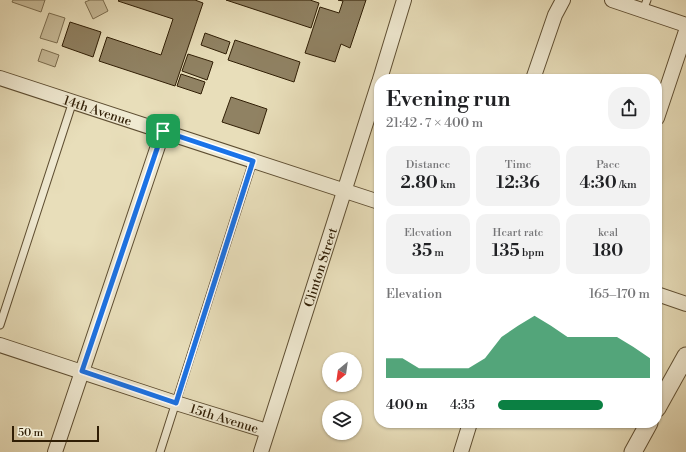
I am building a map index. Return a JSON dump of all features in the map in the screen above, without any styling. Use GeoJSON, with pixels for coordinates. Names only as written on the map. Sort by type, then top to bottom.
{"type":"FeatureCollection","features":[{"type":"Feature","properties":{"kind":"street"},"geometry":{"type":"LineString","coordinates":[[382,74],[404,0]]}},
{"type":"Feature","properties":{"kind":"street"},"geometry":{"type":"LineString","coordinates":[[535,74],[555,15],[563,0]]}},
{"type":"Feature","properties":{"kind":"street"},"geometry":{"type":"LineString","coordinates":[[612,0],[645,5],[686,24]]}},
{"type":"Feature","properties":{"kind":"street"},"geometry":{"type":"LineString","coordinates":[[662,103],[686,31]]}},
{"type":"Feature","properties":{"kind":"street","name":"14th Avenue"},"geometry":{"type":"LineString","coordinates":[[0,78],[374,200]]}},
{"type":"Feature","properties":{"kind":"street","name":"Clinton Street"},"geometry":{"type":"LineString","coordinates":[[261,452],[374,98]]}},
{"type":"Feature","properties":{"kind":"street"},"geometry":{"type":"LineString","coordinates":[[55,452],[163,131]]}},
{"type":"Feature","properties":{"kind":"street"},"geometry":{"type":"LineString","coordinates":[[662,296],[686,304]]}},
{"type":"Feature","properties":{"kind":"street","name":"15th Avenue"},"geometry":{"type":"LineString","coordinates":[[0,345],[176,403],[267,431]]}},
{"type":"Feature","properties":{"kind":"street"},"geometry":{"type":"LineString","coordinates":[[662,399],[686,356]]}},
{"type":"Feature","properties":{"kind":"street"},"geometry":{"type":"LineString","coordinates":[[461,452],[468,428]]}},
{"type":"Feature","properties":{"kind":"street"},"geometry":{"type":"LineString","coordinates":[[633,452],[646,428]]}},
{"type":"Feature","properties":{"kind":"lane"},"geometry":{"type":"LineString","coordinates":[[0,325],[73,101]]}},
{"type":"Feature","properties":{"kind":"lane"},"geometry":{"type":"LineString","coordinates":[[160,452],[253,161]]}},
{"type":"Feature","properties":{"kind":"shaded area"},"geometry":{"type":"Polygon","coordinates":[[[13,0],[45,0],[41,12],[12,2],[13,0]]]}},
{"type":"Feature","properties":{"kind":"shaded area"},"geometry":{"type":"Polygon","coordinates":[[[90,0],[103,0],[108,11],[93,19],[85,2],[90,0]]]}},
{"type":"Feature","properties":{"kind":"shaded area"},"geometry":{"type":"Polygon","coordinates":[[[49,13],[65,18],[57,43],[40,38],[49,13]]]}},
{"type":"Feature","properties":{"kind":"shaded area"},"geometry":{"type":"Polygon","coordinates":[[[42,49],[59,55],[55,67],[38,61],[42,49]]]}},
{"type":"Feature","properties":{"kind":"building"},"geometry":{"type":"Polygon","coordinates":[[[195,0],[203,3],[175,86],[99,61],[107,37],[161,55],[173,19],[118,1],[195,0]]]}},
{"type":"Feature","properties":{"kind":"building"},"geometry":{"type":"Polygon","coordinates":[[[226,0],[310,0],[319,3],[311,28],[226,0]]]}},
{"type":"Feature","properties":{"kind":"building"},"geometry":{"type":"Polygon","coordinates":[[[338,0],[366,0],[350,48],[341,44],[335,62],[305,53],[320,7],[339,13],[343,1],[338,0]]]}},
{"type":"Feature","properties":{"kind":"building"},"geometry":{"type":"Polygon","coordinates":[[[70,22],[101,32],[93,57],[62,46],[70,22]]]}},
{"type":"Feature","properties":{"kind":"building"},"geometry":{"type":"Polygon","coordinates":[[[205,33],[230,42],[226,54],[201,45],[205,33]]]}},
{"type":"Feature","properties":{"kind":"building"},"geometry":{"type":"Polygon","coordinates":[[[235,40],[300,62],[294,82],[228,60],[235,40]]]}},
{"type":"Feature","properties":{"kind":"building"},"geometry":{"type":"Polygon","coordinates":[[[188,54],[213,62],[207,80],[182,71],[188,54]]]}},
{"type":"Feature","properties":{"kind":"building"},"geometry":{"type":"Polygon","coordinates":[[[181,74],[205,82],[201,94],[177,86],[181,74]]]}},
{"type":"Feature","properties":{"kind":"building"},"geometry":{"type":"Polygon","coordinates":[[[231,97],[267,109],[259,134],[222,122],[231,97]]]}},
{"type":"Feature","properties":{"kind":"route"},"geometry":{"type":"LineString","coordinates":[[163,131],[253,161],[176,403],[82,371],[163,131]]}}]}
